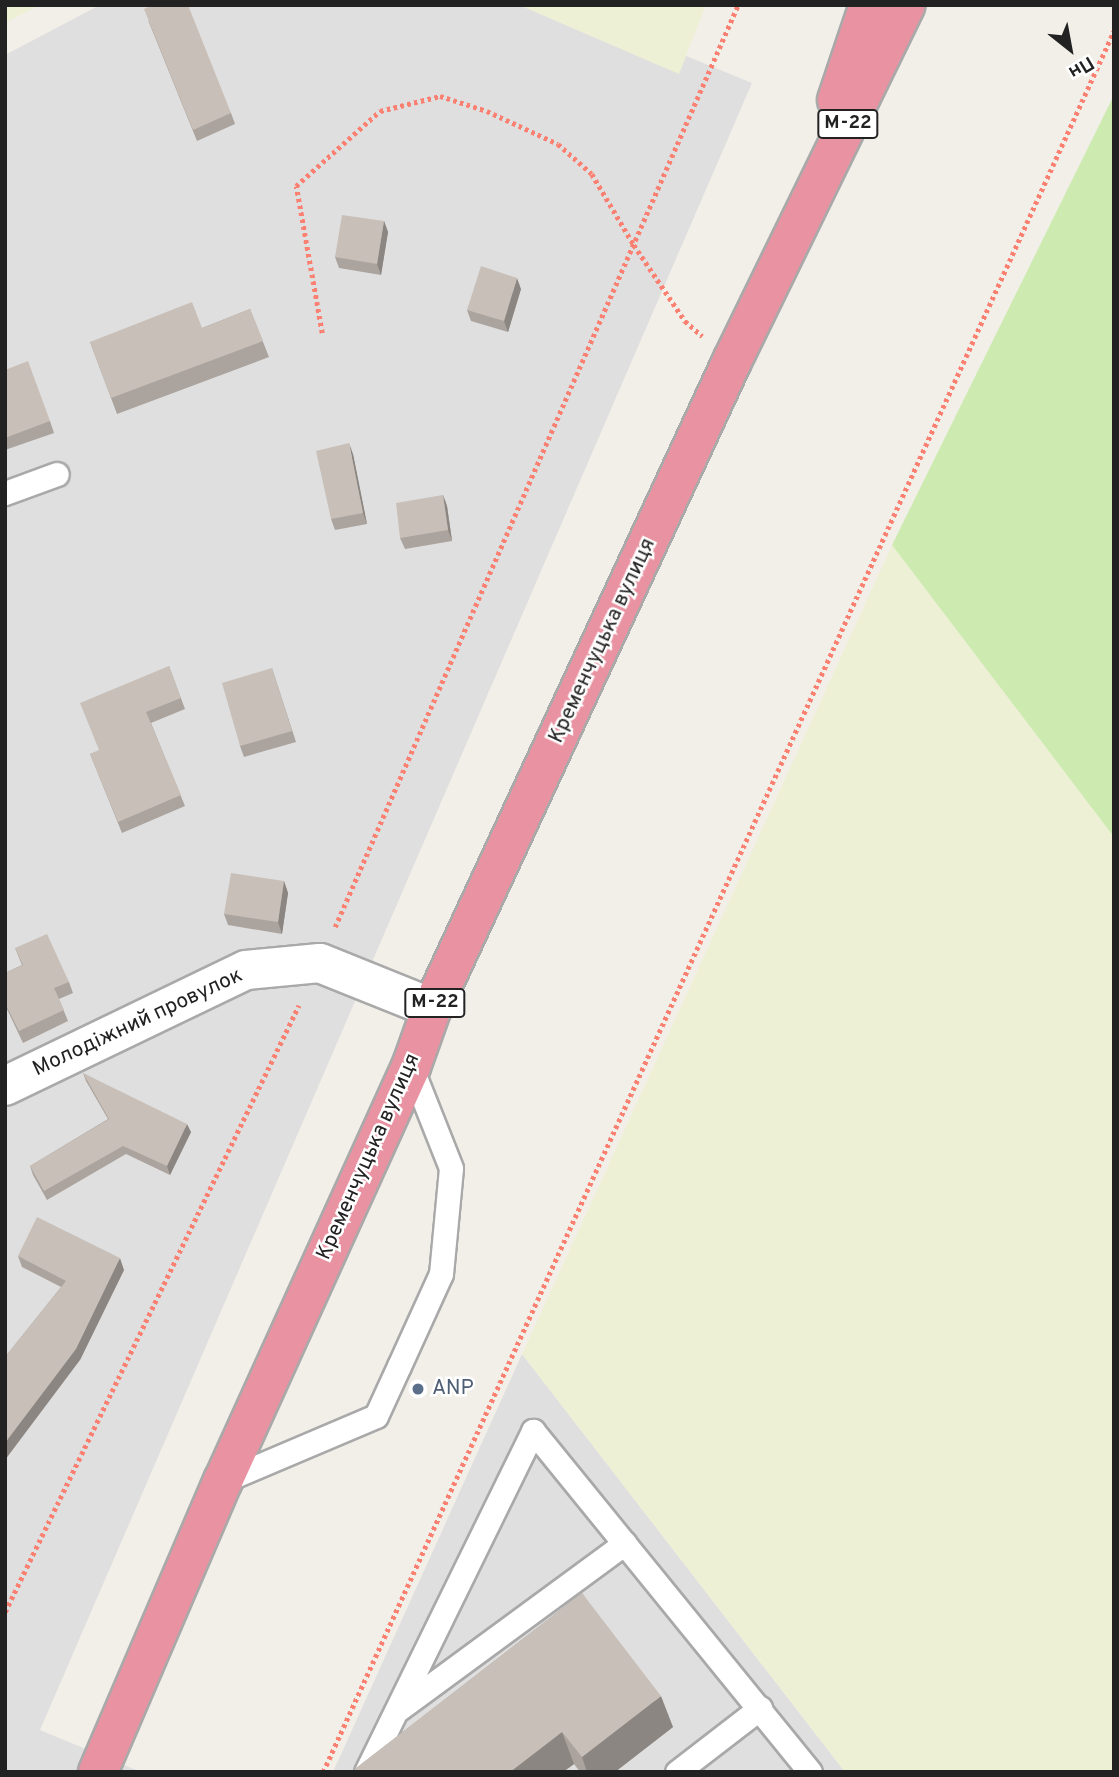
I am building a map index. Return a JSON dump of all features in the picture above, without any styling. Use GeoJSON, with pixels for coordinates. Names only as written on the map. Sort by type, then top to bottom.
{"type":"FeatureCollection","features":[{"type":"Feature","properties":{"kind":"highway","name":"М-22"},"geometry":{"type":"LineString","coordinates":[[790,242],[869,5]]}},
{"type":"Feature","properties":{"kind":"highway","name":"М-22"},"geometry":{"type":"LineString","coordinates":[[790,242],[906,5]]}},
{"type":"Feature","properties":{"kind":"highway","name":"Кременчуцька вулиця"},"geometry":{"type":"LineString","coordinates":[[98,1772],[223,1481],[411,1068],[432,1008],[732,361],[790,242]]}},
{"type":"Feature","properties":{"kind":"street","name":"Молодіжний провулок"},"geometry":{"type":"LineString","coordinates":[[5,1086],[246,970],[320,962],[432,1008]]}},
{"type":"Feature","properties":{"kind":"lane"},"geometry":{"type":"LineString","coordinates":[[5,493],[57,474]]}},
{"type":"Feature","properties":{"kind":"lane"},"geometry":{"type":"LineString","coordinates":[[223,1481],[376,1416],[441,1274],[451,1167],[411,1068]]}},
{"type":"Feature","properties":{"kind":"lane"},"geometry":{"type":"LineString","coordinates":[[366,1772],[533,1431],[810,1772]]}},
{"type":"Feature","properties":{"kind":"lane"},"geometry":{"type":"LineString","coordinates":[[394,1713],[625,1543]]}},
{"type":"Feature","properties":{"kind":"lane"},"geometry":{"type":"LineString","coordinates":[[677,1772],[760,1709]]}},
{"type":"Feature","properties":{"kind":"path"},"geometry":{"type":"LineString","coordinates":[[634,245],[738,5]]}},
{"type":"Feature","properties":{"kind":"path"},"geometry":{"type":"LineString","coordinates":[[323,1772],[1114,31]]}},
{"type":"Feature","properties":{"kind":"path"},"geometry":{"type":"LineString","coordinates":[[322,333],[296,186],[380,111],[440,96],[487,111],[558,144],[592,174],[634,245],[685,321],[732,361]]}},
{"type":"Feature","properties":{"kind":"shaded area"},"geometry":{"type":"Polygon","coordinates":[[[100,5],[562,5],[752,83],[40,1730],[141,1772],[5,1772],[5,55],[100,5]]]}},
{"type":"Feature","properties":{"kind":"shaded area"},"geometry":{"type":"Polygon","coordinates":[[[522,1354],[845,1772],[333,1772],[522,1354]]]}},
{"type":"Feature","properties":{"kind":"green space"},"geometry":{"type":"Polygon","coordinates":[[[5,5],[40,5],[5,23],[5,5]]]}},
{"type":"Feature","properties":{"kind":"green space"},"geometry":{"type":"Polygon","coordinates":[[[519,5],[706,5],[679,74],[519,5]]]}},
{"type":"Feature","properties":{"kind":"green space"},"geometry":{"type":"Polygon","coordinates":[[[1114,95],[1114,837],[892,545],[1114,95]]]}},
{"type":"Feature","properties":{"kind":"green space"},"geometry":{"type":"Polygon","coordinates":[[[892,545],[1114,837],[1114,1772],[845,1772],[522,1354],[892,545]]]}},
{"type":"Feature","properties":{"kind":"building"},"geometry":{"type":"Polygon","coordinates":[[[153,5],[188,5],[231,113],[193,130],[144,9],[153,5]]]}},
{"type":"Feature","properties":{"kind":"building"},"geometry":{"type":"Polygon","coordinates":[[[342,215],[384,221],[377,264],[335,257],[342,215]]]}},
{"type":"Feature","properties":{"kind":"building"},"geometry":{"type":"Polygon","coordinates":[[[481,266],[517,278],[504,321],[467,310],[481,266]]]}},
{"type":"Feature","properties":{"kind":"building"},"geometry":{"type":"Polygon","coordinates":[[[192,302],[202,328],[250,309],[263,341],[111,398],[90,342],[192,302]]]}},
{"type":"Feature","properties":{"kind":"building"},"geometry":{"type":"Polygon","coordinates":[[[28,361],[50,421],[5,438],[5,370],[28,361]]]}},
{"type":"Feature","properties":{"kind":"building"},"geometry":{"type":"Polygon","coordinates":[[[349,443],[363,513],[331,519],[316,451],[349,443]]]}},
{"type":"Feature","properties":{"kind":"building"},"geometry":{"type":"Polygon","coordinates":[[[443,495],[448,530],[400,538],[396,503],[443,495]]]}},
{"type":"Feature","properties":{"kind":"building"},"geometry":{"type":"Polygon","coordinates":[[[169,666],[181,698],[146,712],[181,795],[118,822],[90,754],[99,750],[80,703],[169,666]]]}},
{"type":"Feature","properties":{"kind":"building"},"geometry":{"type":"Polygon","coordinates":[[[272,668],[292,731],[240,746],[222,683],[272,668]]]}},
{"type":"Feature","properties":{"kind":"building"},"geometry":{"type":"Polygon","coordinates":[[[231,873],[284,881],[278,922],[224,914],[231,873]]]}},
{"type":"Feature","properties":{"kind":"building"},"geometry":{"type":"Polygon","coordinates":[[[47,934],[69,982],[54,988],[64,1010],[19,1031],[5,1003],[5,973],[23,965],[15,948],[47,934]]]}},
{"type":"Feature","properties":{"kind":"building"},"geometry":{"type":"Polygon","coordinates":[[[83,1073],[187,1124],[167,1166],[123,1146],[44,1191],[30,1166],[109,1119],[83,1073]]]}},
{"type":"Feature","properties":{"kind":"building"},"geometry":{"type":"Polygon","coordinates":[[[37,1217],[120,1258],[76,1349],[5,1443],[5,1357],[66,1281],[18,1256],[37,1217]]]}},
{"type":"Feature","properties":{"kind":"building"},"geometry":{"type":"Polygon","coordinates":[[[582,1593],[661,1696],[582,1757],[562,1732],[510,1772],[351,1772],[582,1593]]]}},
{"type":"Feature","properties":{"kind":"place","name":"ANP"},"geometry":{"type":"Point","coordinates":[418,1389]}}]}
